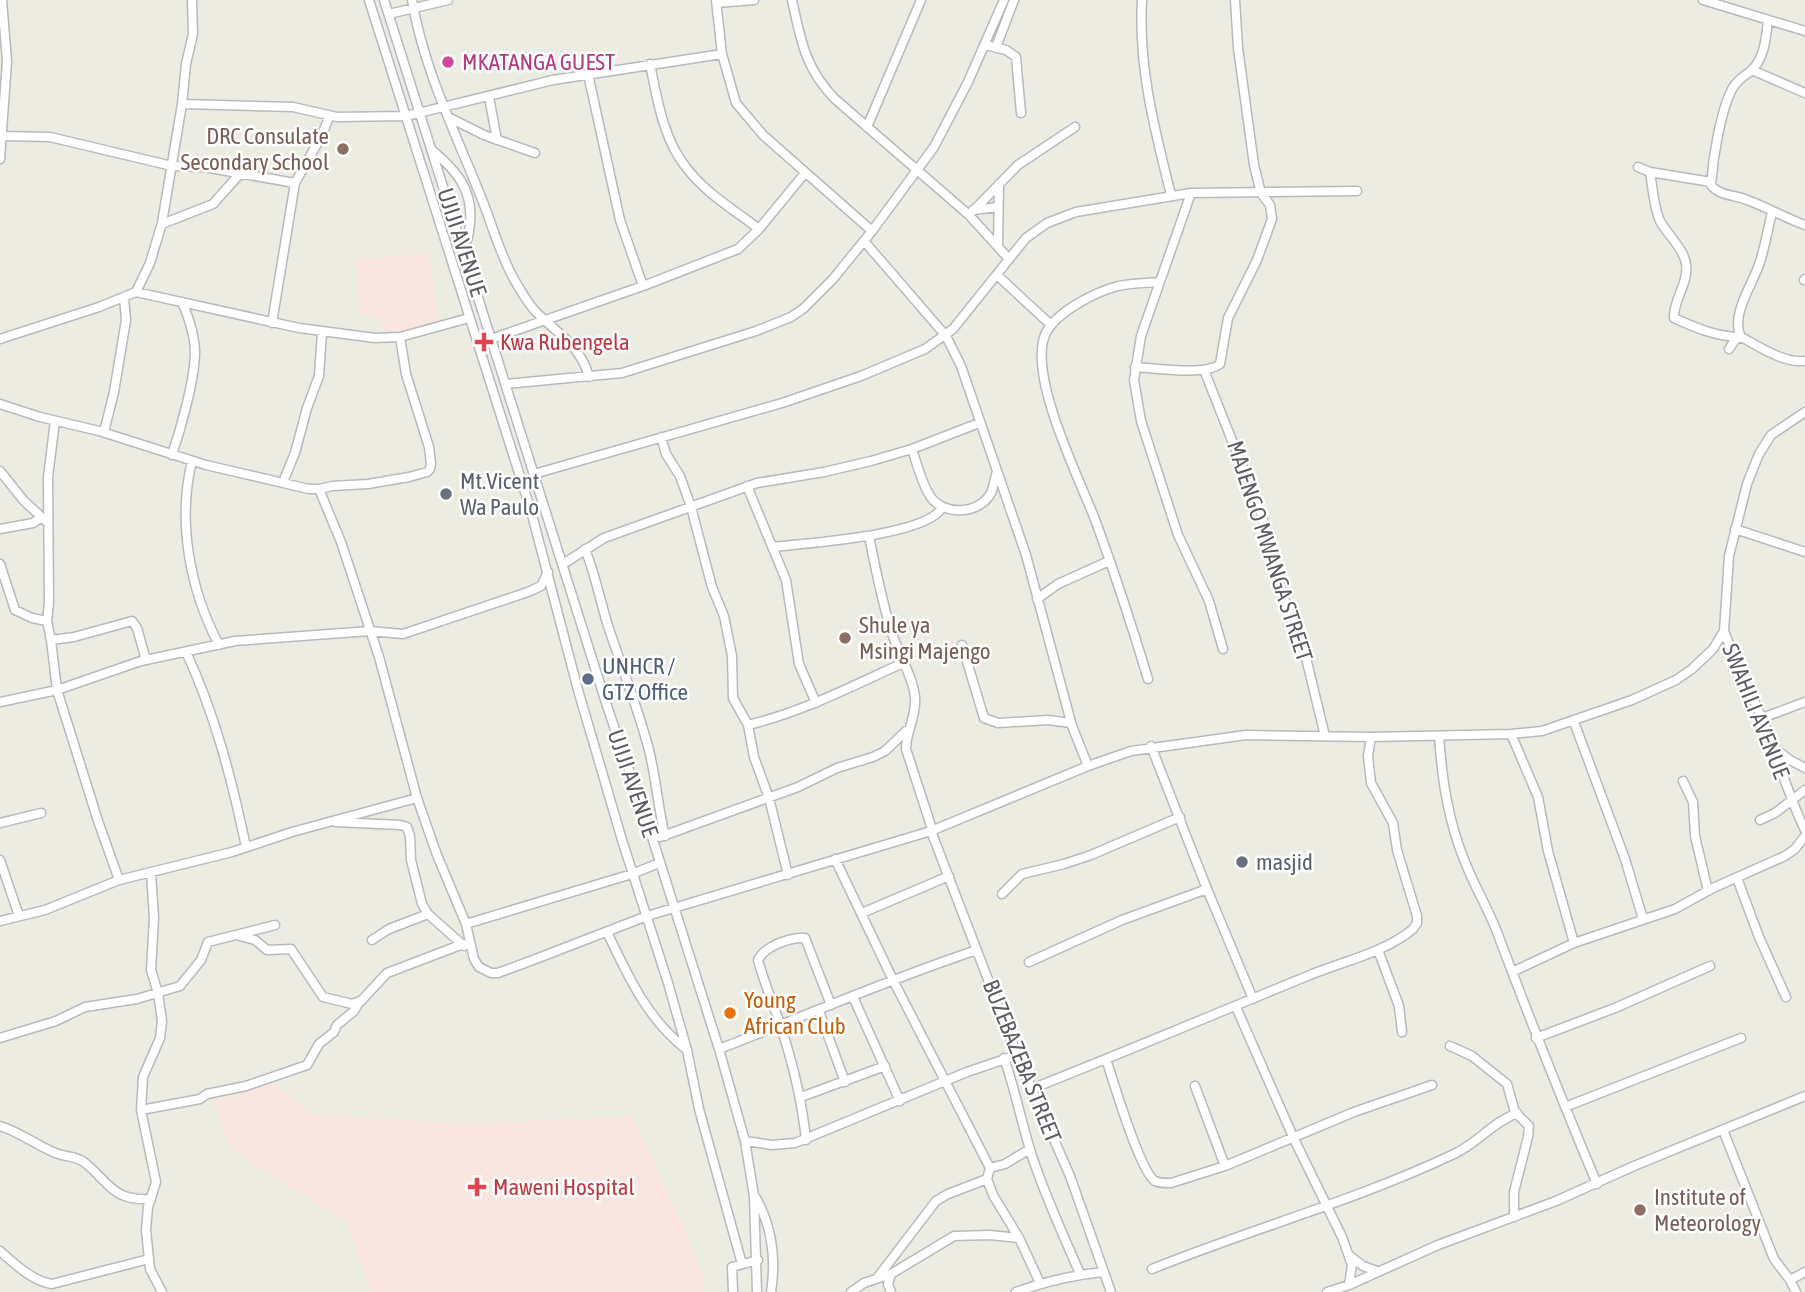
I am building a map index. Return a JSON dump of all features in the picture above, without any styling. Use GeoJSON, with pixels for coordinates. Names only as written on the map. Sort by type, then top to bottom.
{"type":"FeatureCollection","features":[{"type":"Feature","properties":{"kind":"street"},"geometry":{"type":"LineString","coordinates":[[0,159],[7,61],[2,0]]}},
{"type":"Feature","properties":{"kind":"street"},"geometry":{"type":"LineString","coordinates":[[0,339],[136,292],[150,263],[162,224],[193,34],[192,0]]}},
{"type":"Feature","properties":{"kind":"street"},"geometry":{"type":"LineString","coordinates":[[369,0],[531,511],[578,690],[687,1050],[699,1110],[742,1264]]}},
{"type":"Feature","properties":{"kind":"street","name":"UJIJI AVENUE"},"geometry":{"type":"LineString","coordinates":[[384,0],[607,706],[653,840],[719,1049],[745,1141],[754,1196],[757,1292]]}},
{"type":"Feature","properties":{"kind":"street"},"geometry":{"type":"LineString","coordinates":[[389,14],[412,4],[448,0]]}},
{"type":"Feature","properties":{"kind":"street"},"geometry":{"type":"LineString","coordinates":[[754,0],[716,2],[722,54],[736,103],[763,135],[872,231]]}},
{"type":"Feature","properties":{"kind":"street"},"geometry":{"type":"LineString","coordinates":[[792,0],[809,66],[827,91],[917,171],[972,213],[1009,259]]}},
{"type":"Feature","properties":{"kind":"street"},"geometry":{"type":"LineString","coordinates":[[867,127],[921,0]]}},
{"type":"Feature","properties":{"kind":"street"},"geometry":{"type":"LineString","coordinates":[[505,384],[622,373],[756,331],[791,317],[822,291],[917,171],[947,125],[1004,0]]}},
{"type":"Feature","properties":{"kind":"street"},"geometry":{"type":"LineString","coordinates":[[996,47],[1014,0]]}},
{"type":"Feature","properties":{"kind":"street"},"geometry":{"type":"LineString","coordinates":[[1142,0],[1145,81],[1171,195]]}},
{"type":"Feature","properties":{"kind":"street"},"geometry":{"type":"LineString","coordinates":[[1135,367],[1204,370],[1215,368],[1220,363],[1228,318],[1269,230],[1272,212],[1261,193],[1244,97],[1235,0]]}},
{"type":"Feature","properties":{"kind":"street"},"geometry":{"type":"LineString","coordinates":[[1703,0],[1805,32]]}},
{"type":"Feature","properties":{"kind":"street"},"geometry":{"type":"LineString","coordinates":[[412,4],[426,57],[460,150],[484,204],[499,251],[534,310],[559,330],[577,350],[584,360],[589,377]]}},
{"type":"Feature","properties":{"kind":"street"},"geometry":{"type":"LineString","coordinates":[[1768,20],[1765,48],[1752,70],[1739,78],[1726,105],[1711,183],[1714,190],[1749,200],[1805,225]]}},
{"type":"Feature","properties":{"kind":"street"},"geometry":{"type":"LineString","coordinates":[[985,45],[1012,53],[1016,57],[1021,113]]}},
{"type":"Feature","properties":{"kind":"street"},"geometry":{"type":"LineString","coordinates":[[182,104],[293,107],[330,117],[406,116],[534,84],[722,54]]}},
{"type":"Feature","properties":{"kind":"street"},"geometry":{"type":"LineString","coordinates":[[650,64],[665,127],[684,166],[706,188],[760,229]]}},
{"type":"Feature","properties":{"kind":"street"},"geometry":{"type":"LineString","coordinates":[[1752,70],[1805,93]]}},
{"type":"Feature","properties":{"kind":"street"},"geometry":{"type":"LineString","coordinates":[[588,74],[617,208],[643,286]]}},
{"type":"Feature","properties":{"kind":"street"},"geometry":{"type":"LineString","coordinates":[[489,97],[497,140]]}},
{"type":"Feature","properties":{"kind":"street"},"geometry":{"type":"LineString","coordinates":[[272,323],[295,183],[330,117]]}},
{"type":"Feature","properties":{"kind":"street"},"geometry":{"type":"LineString","coordinates":[[448,117],[497,140],[535,153]]}},
{"type":"Feature","properties":{"kind":"street"},"geometry":{"type":"LineString","coordinates":[[972,213],[1018,165],[1076,127]]}},
{"type":"Feature","properties":{"kind":"street"},"geometry":{"type":"LineString","coordinates":[[2,136],[50,137],[172,166],[204,167],[295,183]]}},
{"type":"Feature","properties":{"kind":"street"},"geometry":{"type":"LineString","coordinates":[[433,151],[454,170],[468,193],[470,228],[468,241],[462,250]]}},
{"type":"Feature","properties":{"kind":"street"},"geometry":{"type":"LineString","coordinates":[[1638,167],[1650,172],[1711,183]]}},
{"type":"Feature","properties":{"kind":"street"},"geometry":{"type":"LineString","coordinates":[[1650,172],[1653,202],[1660,220],[1686,263],[1685,278],[1674,310],[1675,318],[1703,331],[1741,338],[1791,361],[1805,361]]}},
{"type":"Feature","properties":{"kind":"street"},"geometry":{"type":"LineString","coordinates":[[162,224],[213,204],[243,173]]}},
{"type":"Feature","properties":{"kind":"street"},"geometry":{"type":"LineString","coordinates":[[491,340],[738,249],[760,229],[805,173]]}},
{"type":"Feature","properties":{"kind":"street"},"geometry":{"type":"LineString","coordinates":[[998,245],[999,184]]}},
{"type":"Feature","properties":{"kind":"street"},"geometry":{"type":"LineString","coordinates":[[534,474],[819,391],[902,359],[946,336],[998,276],[1026,238],[1047,223],[1076,212],[1191,193],[1357,191]]}},
{"type":"Feature","properties":{"kind":"street"},"geometry":{"type":"LineString","coordinates":[[1191,193],[1141,336],[1135,367],[1136,398],[1178,535],[1209,601],[1223,649]]}},
{"type":"Feature","properties":{"kind":"street"},"geometry":{"type":"LineString","coordinates":[[972,213],[998,207]]}},
{"type":"Feature","properties":{"kind":"street"},"geometry":{"type":"LineString","coordinates":[[1741,338],[1738,330],[1739,317],[1759,263],[1772,212]]}},
{"type":"Feature","properties":{"kind":"street"},"geometry":{"type":"LineString","coordinates":[[864,241],[946,336],[961,366],[1026,555],[1071,723],[1088,765]]}},
{"type":"Feature","properties":{"kind":"street"},"geometry":{"type":"LineString","coordinates":[[998,276],[1051,325]]}},
{"type":"Feature","properties":{"kind":"street"},"geometry":{"type":"LineString","coordinates":[[1148,679],[1109,561],[1050,402],[1043,375],[1042,348],[1044,336],[1051,325],[1076,305],[1120,285],[1160,282]]}},
{"type":"Feature","properties":{"kind":"street"},"geometry":{"type":"LineString","coordinates":[[136,292],[272,323],[375,338],[400,337],[469,318]]}},
{"type":"Feature","properties":{"kind":"street"},"geometry":{"type":"LineString","coordinates":[[104,432],[114,392],[126,320],[124,298]]}},
{"type":"Feature","properties":{"kind":"street"},"geometry":{"type":"LineString","coordinates":[[172,455],[195,354],[189,318],[181,302]]}},
{"type":"Feature","properties":{"kind":"street"},"geometry":{"type":"LineString","coordinates":[[284,482],[319,376],[322,332]]}},
{"type":"Feature","properties":{"kind":"street"},"geometry":{"type":"LineString","coordinates":[[0,405],[104,432],[192,461],[309,489],[368,484],[409,477],[430,469],[425,433],[406,374],[400,337]]}},
{"type":"Feature","properties":{"kind":"street"},"geometry":{"type":"LineString","coordinates":[[1729,349],[1735,340],[1741,338]]}},
{"type":"Feature","properties":{"kind":"street","name":"MAJENGO MWANGA STREET"},"geometry":{"type":"LineString","coordinates":[[1204,370],[1262,516],[1278,581],[1307,662],[1325,736]]}},
{"type":"Feature","properties":{"kind":"street"},"geometry":{"type":"LineString","coordinates":[[329,821],[407,827],[415,881],[428,914],[463,944],[484,971],[498,973],[647,916],[932,830],[1088,765],[1151,746],[1245,735],[1371,737],[1542,731],[1632,700],[1676,680],[1703,659],[1724,631],[1725,593],[1735,529],[1746,484],[1763,446],[1771,436],[1805,412]]}},
{"type":"Feature","properties":{"kind":"street"},"geometry":{"type":"LineString","coordinates":[[55,421],[44,520],[49,603],[47,621],[57,690],[119,880]]}},
{"type":"Feature","properties":{"kind":"street"},"geometry":{"type":"LineString","coordinates":[[563,564],[584,549],[629,528],[747,486],[777,478],[842,469],[912,449],[979,422]]}},
{"type":"Feature","properties":{"kind":"street"},"geometry":{"type":"LineString","coordinates":[[661,437],[666,454],[680,476],[712,587],[724,616],[732,656],[733,698],[748,725],[754,757],[769,798],[788,875]]}},
{"type":"Feature","properties":{"kind":"street"},"geometry":{"type":"LineString","coordinates":[[912,449],[930,495],[942,508],[949,511],[961,511],[981,503],[991,494],[997,471]]}},
{"type":"Feature","properties":{"kind":"street"},"geometry":{"type":"LineString","coordinates":[[192,461],[186,486],[190,555],[200,604],[219,645]]}},
{"type":"Feature","properties":{"kind":"street"},"geometry":{"type":"LineString","coordinates":[[0,471],[44,520]]}},
{"type":"Feature","properties":{"kind":"street"},"geometry":{"type":"LineString","coordinates":[[747,486],[786,580],[800,664],[816,703]]}},
{"type":"Feature","properties":{"kind":"street"},"geometry":{"type":"LineString","coordinates":[[319,489],[341,542],[392,701],[417,798],[466,924],[474,959]]}},
{"type":"Feature","properties":{"kind":"street"},"geometry":{"type":"LineString","coordinates":[[773,547],[869,536],[932,519],[942,508]]}},
{"type":"Feature","properties":{"kind":"street"},"geometry":{"type":"LineString","coordinates":[[0,528],[44,520]]}},
{"type":"Feature","properties":{"kind":"street"},"geometry":{"type":"LineString","coordinates":[[1735,529],[1805,552]]}},
{"type":"Feature","properties":{"kind":"street","name":"BUZEBAZEBA STREET"},"geometry":{"type":"LineString","coordinates":[[869,536],[879,588],[892,634],[915,693],[906,750],[948,876],[1017,1055],[1070,1176],[1111,1292]]}},
{"type":"Feature","properties":{"kind":"street"},"geometry":{"type":"LineString","coordinates":[[584,549],[596,576],[608,624],[640,716],[665,836]]}},
{"type":"Feature","properties":{"kind":"street"},"geometry":{"type":"LineString","coordinates":[[1037,599],[1058,583],[1109,561]]}},
{"type":"Feature","properties":{"kind":"street"},"geometry":{"type":"LineString","coordinates":[[0,564],[15,610],[47,621]]}},
{"type":"Feature","properties":{"kind":"street"},"geometry":{"type":"LineString","coordinates":[[0,702],[57,690],[146,660],[235,641],[370,631],[402,634],[541,586],[548,572]]}},
{"type":"Feature","properties":{"kind":"street"},"geometry":{"type":"LineString","coordinates":[[51,640],[74,637],[132,621],[137,628],[146,660]]}},
{"type":"Feature","properties":{"kind":"street","name":"SWAHILI AVENUE"},"geometry":{"type":"LineString","coordinates":[[1724,631],[1736,665],[1762,718],[1791,801],[1805,830]]}},
{"type":"Feature","properties":{"kind":"street"},"geometry":{"type":"LineString","coordinates":[[962,645],[984,718],[998,723],[1048,720],[1071,723]]}},
{"type":"Feature","properties":{"kind":"street"},"geometry":{"type":"LineString","coordinates":[[186,652],[200,681],[225,755],[246,847]]}},
{"type":"Feature","properties":{"kind":"street"},"geometry":{"type":"LineString","coordinates":[[748,725],[774,719],[816,703],[903,663]]}},
{"type":"Feature","properties":{"kind":"street"},"geometry":{"type":"LineString","coordinates":[[1762,718],[1805,702]]}},
{"type":"Feature","properties":{"kind":"street"},"geometry":{"type":"LineString","coordinates":[[1574,722],[1625,859],[1643,919]]}},
{"type":"Feature","properties":{"kind":"street"},"geometry":{"type":"LineString","coordinates":[[653,840],[769,798],[836,768],[885,751],[908,729]]}},
{"type":"Feature","properties":{"kind":"street"},"geometry":{"type":"LineString","coordinates":[[1511,734],[1538,797],[1548,850],[1574,943]]}},
{"type":"Feature","properties":{"kind":"street"},"geometry":{"type":"LineString","coordinates":[[1439,736],[1448,809],[1454,832],[1499,937],[1536,1038],[1597,1184]]}},
{"type":"Feature","properties":{"kind":"street"},"geometry":{"type":"LineString","coordinates":[[1031,1088],[1378,950],[1413,929],[1417,916],[1397,850],[1393,823],[1371,783],[1368,756],[1371,737]]}},
{"type":"Feature","properties":{"kind":"street"},"geometry":{"type":"LineString","coordinates":[[1151,746],[1254,999]]}},
{"type":"Feature","properties":{"kind":"street"},"geometry":{"type":"LineString","coordinates":[[1773,747],[1805,768]]}},
{"type":"Feature","properties":{"kind":"street"},"geometry":{"type":"LineString","coordinates":[[1683,782],[1693,803],[1695,836],[1707,891]]}},
{"type":"Feature","properties":{"kind":"street"},"geometry":{"type":"LineString","coordinates":[[1760,820],[1775,813],[1805,790]]}},
{"type":"Feature","properties":{"kind":"street"},"geometry":{"type":"LineString","coordinates":[[0,921],[68,902],[119,880],[417,798]]}},
{"type":"Feature","properties":{"kind":"street"},"geometry":{"type":"LineString","coordinates":[[0,823],[41,813]]}},
{"type":"Feature","properties":{"kind":"street"},"geometry":{"type":"LineString","coordinates":[[1002,894],[1022,874],[1091,855],[1180,817]]}},
{"type":"Feature","properties":{"kind":"street"},"geometry":{"type":"LineString","coordinates":[[1512,972],[1574,943],[1682,906],[1707,891],[1786,856],[1805,836]]}},
{"type":"Feature","properties":{"kind":"street"},"geometry":{"type":"LineString","coordinates":[[835,859],[894,982],[990,1168],[987,1179],[993,1195],[1019,1238],[1041,1283]]}},
{"type":"Feature","properties":{"kind":"street"},"geometry":{"type":"LineString","coordinates":[[0,860],[19,916]]}},
{"type":"Feature","properties":{"kind":"street"},"geometry":{"type":"LineString","coordinates":[[466,924],[632,874],[659,863]]}},
{"type":"Feature","properties":{"kind":"street"},"geometry":{"type":"LineString","coordinates":[[151,873],[154,929],[151,970],[161,1009],[161,1030],[143,1077],[141,1110],[156,1182],[146,1230],[149,1259],[152,1274],[162,1292]]}},
{"type":"Feature","properties":{"kind":"street"},"geometry":{"type":"LineString","coordinates":[[862,913],[948,876]]}},
{"type":"Feature","properties":{"kind":"street"},"geometry":{"type":"LineString","coordinates":[[1737,878],[1759,937],[1786,997]]}},
{"type":"Feature","properties":{"kind":"street"},"geometry":{"type":"LineString","coordinates":[[1029,962],[1122,920],[1207,889]]}},
{"type":"Feature","properties":{"kind":"street"},"geometry":{"type":"LineString","coordinates":[[372,940],[389,929],[428,914]]}},
{"type":"Feature","properties":{"kind":"street"},"geometry":{"type":"LineString","coordinates":[[0,1038],[56,1021],[85,1007],[128,1001],[180,986],[201,960],[209,942],[275,925]]}},
{"type":"Feature","properties":{"kind":"street"},"geometry":{"type":"LineString","coordinates":[[607,932],[640,999],[665,1031],[687,1050]]}},
{"type":"Feature","properties":{"kind":"street"},"geometry":{"type":"LineString","coordinates":[[235,935],[249,937],[267,950],[290,948],[323,997],[352,1004],[361,1001]]}},
{"type":"Feature","properties":{"kind":"street"},"geometry":{"type":"LineString","coordinates":[[806,1140],[801,1097],[780,1025],[765,986],[758,960],[761,953],[788,940],[801,937],[808,942],[831,1005]]}},
{"type":"Feature","properties":{"kind":"street"},"geometry":{"type":"LineString","coordinates":[[141,1110],[246,1086],[307,1065],[319,1044],[334,1032],[337,1025],[354,1011],[387,973],[463,944]]}},
{"type":"Feature","properties":{"kind":"street"},"geometry":{"type":"LineString","coordinates":[[719,1049],[894,982],[931,965],[976,950]]}},
{"type":"Feature","properties":{"kind":"street"},"geometry":{"type":"LineString","coordinates":[[1378,950],[1399,1006],[1402,1032]]}},
{"type":"Feature","properties":{"kind":"street"},"geometry":{"type":"LineString","coordinates":[[1536,1038],[1710,967]]}},
{"type":"Feature","properties":{"kind":"street"},"geometry":{"type":"LineString","coordinates":[[853,997],[900,1101]]}},
{"type":"Feature","properties":{"kind":"street"},"geometry":{"type":"LineString","coordinates":[[1236,1007],[1294,1139],[1350,1256],[1352,1265],[1349,1284]]}},
{"type":"Feature","properties":{"kind":"street"},"geometry":{"type":"LineString","coordinates":[[819,1011],[845,1082]]}},
{"type":"Feature","properties":{"kind":"street"},"geometry":{"type":"LineString","coordinates":[[1565,1107],[1741,1038]]}},
{"type":"Feature","properties":{"kind":"street"},"geometry":{"type":"LineString","coordinates":[[1450,1046],[1472,1056],[1507,1084],[1517,1114],[1527,1121],[1530,1131],[1514,1192],[1514,1217]]}},
{"type":"Feature","properties":{"kind":"street"},"geometry":{"type":"LineString","coordinates":[[745,1141],[785,1145],[806,1140],[1017,1055]]}},
{"type":"Feature","properties":{"kind":"street"},"geometry":{"type":"LineString","coordinates":[[1004,1058],[1047,1199],[1080,1274]]}},
{"type":"Feature","properties":{"kind":"street"},"geometry":{"type":"LineString","coordinates":[[1106,1059],[1125,1117],[1146,1168],[1154,1180],[1171,1183],[1225,1166],[1354,1112],[1432,1085]]}},
{"type":"Feature","properties":{"kind":"street"},"geometry":{"type":"LineString","coordinates":[[801,1097],[885,1066]]}},
{"type":"Feature","properties":{"kind":"street"},"geometry":{"type":"LineString","coordinates":[[1195,1086],[1225,1166]]}},
{"type":"Feature","properties":{"kind":"street"},"geometry":{"type":"LineString","coordinates":[[1327,1292],[1438,1245],[1597,1184],[1634,1166],[1805,1096]]}},
{"type":"Feature","properties":{"kind":"street"},"geometry":{"type":"LineString","coordinates":[[1152,1269],[1455,1154],[1499,1121],[1517,1114]]}},
{"type":"Feature","properties":{"kind":"street"},"geometry":{"type":"LineString","coordinates":[[0,1126],[14,1130],[59,1154],[80,1160],[112,1190],[135,1200],[151,1199]]}},
{"type":"Feature","properties":{"kind":"street"},"geometry":{"type":"LineString","coordinates":[[1723,1130],[1774,1259],[1796,1292]]}},
{"type":"Feature","properties":{"kind":"street"},"geometry":{"type":"LineString","coordinates":[[990,1168],[1005,1164],[1030,1149]]}},
{"type":"Feature","properties":{"kind":"street"},"geometry":{"type":"LineString","coordinates":[[876,1279],[936,1201],[987,1179]]}},
{"type":"Feature","properties":{"kind":"street"},"geometry":{"type":"LineString","coordinates":[[754,1196],[761,1207],[770,1234],[774,1265],[771,1292]]}},
{"type":"Feature","properties":{"kind":"street"},"geometry":{"type":"LineString","coordinates":[[851,1292],[864,1283],[891,1275],[954,1236],[990,1235],[1019,1238]]}},
{"type":"Feature","properties":{"kind":"street"},"geometry":{"type":"LineString","coordinates":[[0,1251],[23,1271],[44,1283],[52,1284],[149,1259]]}},
{"type":"Feature","properties":{"kind":"street"},"geometry":{"type":"LineString","coordinates":[[1350,1256],[1363,1266],[1378,1272]]}},
{"type":"Feature","properties":{"kind":"street"},"geometry":{"type":"LineString","coordinates":[[733,1292],[731,1270],[758,1260]]}},
{"type":"Feature","properties":{"kind":"street"},"geometry":{"type":"LineString","coordinates":[[1016,1292],[1080,1274],[1103,1272]]}},
{"type":"Feature","properties":{"kind":"street"},"geometry":{"type":"LineString","coordinates":[[1790,1280],[1805,1272]]}},
{"type":"Feature","properties":{"kind":"street"},"geometry":{"type":"LineString","coordinates":[[891,1275],[888,1284],[891,1292]]}},
{"type":"Feature","properties":{"kind":"shaded area"},"geometry":{"type":"Polygon","coordinates":[[[429,252],[439,323],[415,330],[383,331],[381,319],[359,314],[356,259],[429,252]]]}},
{"type":"Feature","properties":{"kind":"shaded area","name":"Maweni Hospital"},"geometry":{"type":"Polygon","coordinates":[[[276,1084],[310,1114],[466,1124],[633,1116],[702,1269],[704,1292],[374,1292],[367,1285],[347,1223],[231,1150],[213,1101],[276,1084]]]}},
{"type":"Feature","properties":{"kind":"place","name":"MKATANGA GUEST"},"geometry":{"type":"Point","coordinates":[448,62]}},
{"type":"Feature","properties":{"kind":"place","name":"DRC Consulate Secondary School"},"geometry":{"type":"Point","coordinates":[343,149]}},
{"type":"Feature","properties":{"kind":"place","name":"Kwa Rubengela"},"geometry":{"type":"Point","coordinates":[484,342]}},
{"type":"Feature","properties":{"kind":"place","name":"Mt.Vicent Wa Paulo"},"geometry":{"type":"Point","coordinates":[446,494]}},
{"type":"Feature","properties":{"kind":"place","name":"Shule ya Msingi Majengo"},"geometry":{"type":"Point","coordinates":[845,638]}},
{"type":"Feature","properties":{"kind":"place","name":"UNHCR / GTZ Office"},"geometry":{"type":"Point","coordinates":[588,679]}},
{"type":"Feature","properties":{"kind":"place","name":"masjid"},"geometry":{"type":"Point","coordinates":[1242,862]}},
{"type":"Feature","properties":{"kind":"place","name":"Young African Club"},"geometry":{"type":"Point","coordinates":[730,1013]}},
{"type":"Feature","properties":{"kind":"place","name":"Maweni Hospital"},"geometry":{"type":"Point","coordinates":[477,1187]}},
{"type":"Feature","properties":{"kind":"place","name":"Institute of Meteorology"},"geometry":{"type":"Point","coordinates":[1640,1210]}}]}
